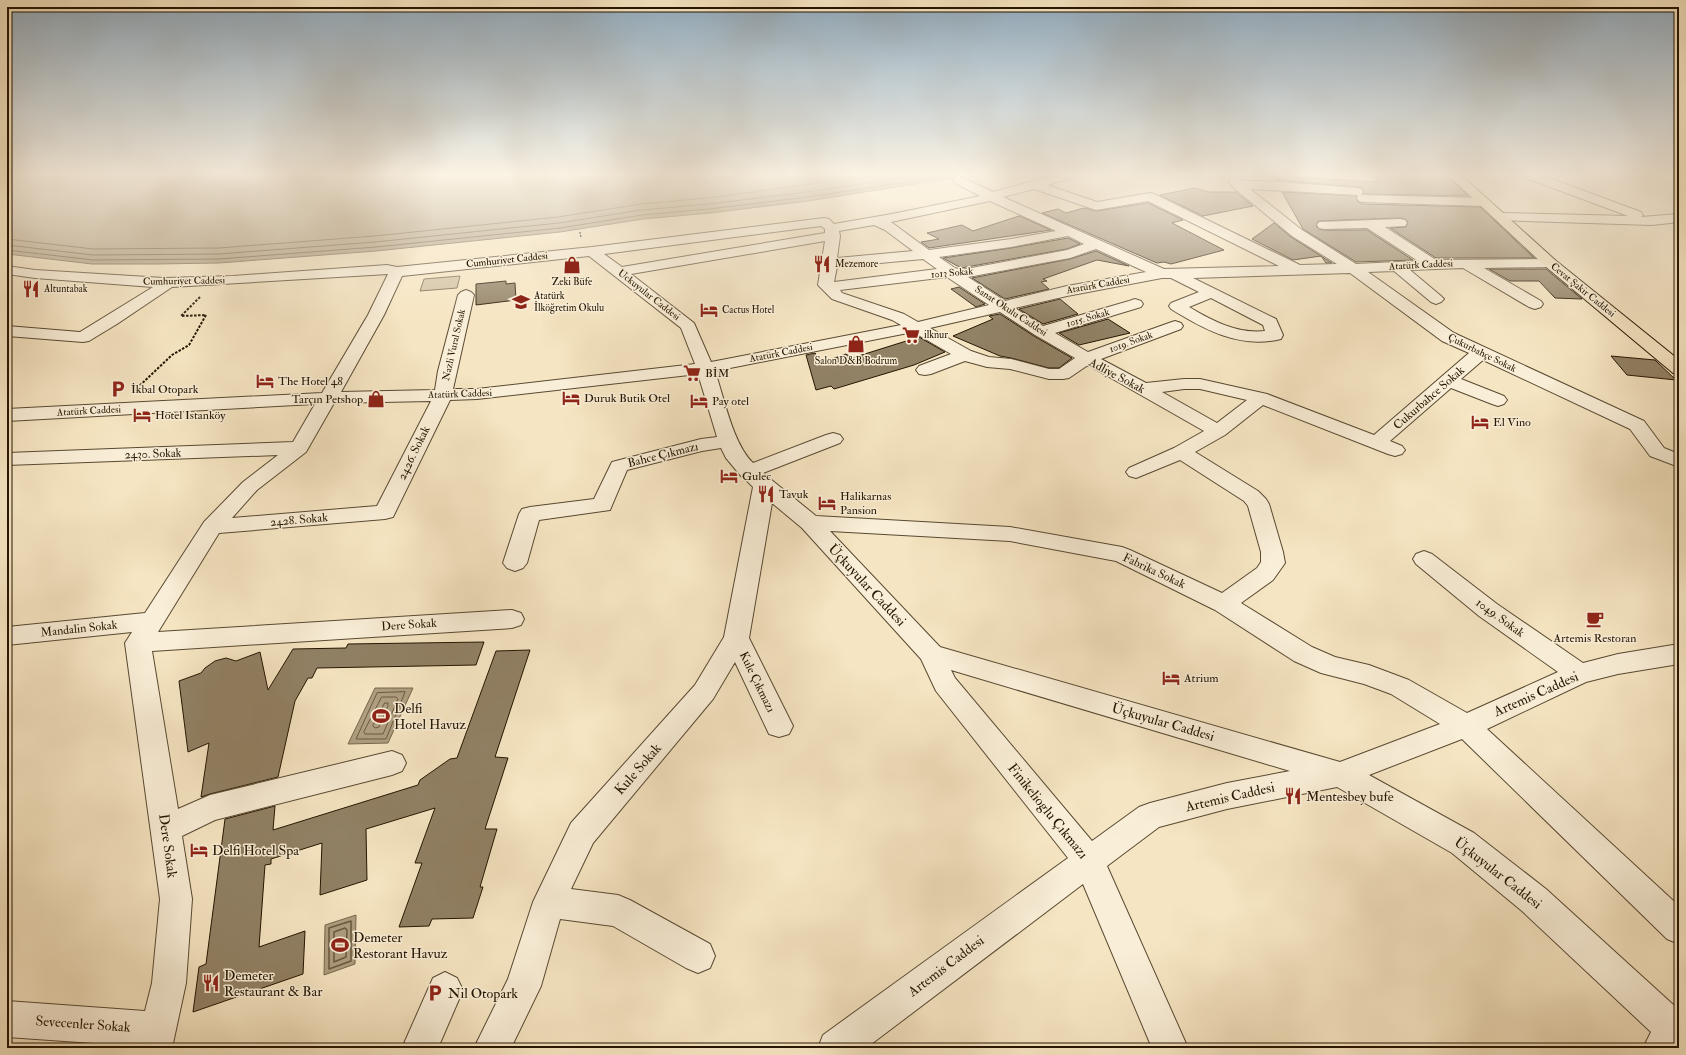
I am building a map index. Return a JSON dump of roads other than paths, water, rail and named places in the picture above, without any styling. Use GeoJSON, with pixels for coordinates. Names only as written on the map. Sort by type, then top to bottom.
{"type":"FeatureCollection","features":[{"type":"Feature","properties":{"kind":"main road","name":"Cevat Şakir Caddesi"},"geometry":{"type":"LineString","coordinates":[[1509,224],[1550,263],[1679,369]]}},
{"type":"Feature","properties":{"kind":"street"},"geometry":{"type":"LineString","coordinates":[[826,224],[830,229],[830,263],[826,284],[828,287]]}},
{"type":"Feature","properties":{"kind":"street","name":"Cumhuriyet Caddesi"},"geometry":{"type":"LineString","coordinates":[[7,270],[34,274],[164,283],[387,270],[396,272],[592,251],[830,229],[863,224]]}},
{"type":"Feature","properties":{"kind":"street","name":"Sanat Okulu Caddesi"},"geometry":{"type":"LineString","coordinates":[[883,224],[890,227],[950,272],[1003,305],[1041,332],[1087,358]]}},
{"type":"Feature","properties":{"kind":"street"},"geometry":{"type":"LineString","coordinates":[[1053,224],[1211,293],[1270,322],[1275,335],[1260,338],[1227,333],[1211,327],[1177,306],[1211,293]]}},
{"type":"Feature","properties":{"kind":"street"},"geometry":{"type":"LineString","coordinates":[[1206,224],[1297,269]]}},
{"type":"Feature","properties":{"kind":"street","name":"Çukurbahçe Sokak"},"geometry":{"type":"LineString","coordinates":[[1286,224],[1297,233],[1353,268],[1448,337],[1637,425],[1657,452],[1679,461]]}},
{"type":"Feature","properties":{"kind":"street"},"geometry":{"type":"LineString","coordinates":[[1324,225],[1383,224]]}},
{"type":"Feature","properties":{"kind":"street"},"geometry":{"type":"LineString","coordinates":[[1661,224],[1679,231]]}},
{"type":"Feature","properties":{"kind":"street"},"geometry":{"type":"LineString","coordinates":[[1372,225],[1433,264]]}},
{"type":"Feature","properties":{"kind":"street"},"geometry":{"type":"LineString","coordinates":[[619,272],[830,229]]}},
{"type":"Feature","properties":{"kind":"street"},"geometry":{"type":"LineString","coordinates":[[830,263],[929,255],[1070,232]]}},
{"type":"Feature","properties":{"kind":"street","name":"1013 Sokak"},"geometry":{"type":"LineString","coordinates":[[828,287],[950,272],[961,274],[1070,254],[1097,244]]}},
{"type":"Feature","properties":{"kind":"street","name":"Uckuyular Caddesi"},"geometry":{"type":"LineString","coordinates":[[592,251],[688,326],[705,368]]}},
{"type":"Feature","properties":{"kind":"street"},"geometry":{"type":"LineString","coordinates":[[1465,263],[1535,304]]}},
{"type":"Feature","properties":{"kind":"street","name":"Atatürk Caddesi"},"geometry":{"type":"LineString","coordinates":[[7,415],[327,398],[478,394],[705,368],[916,327],[1003,305],[1067,291],[1167,274],[1397,267],[1465,263],[1550,263]]}},
{"type":"Feature","properties":{"kind":"street"},"geometry":{"type":"LineString","coordinates":[[1397,267],[1436,299]]}},
{"type":"Feature","properties":{"kind":"street"},"geometry":{"type":"LineString","coordinates":[[145,632],[212,527],[250,486],[299,448],[376,315],[396,272]]}},
{"type":"Feature","properties":{"kind":"street"},"geometry":{"type":"LineString","coordinates":[[14,284],[34,274]]}},
{"type":"Feature","properties":{"kind":"street"},"geometry":{"type":"LineString","coordinates":[[7,331],[83,337],[111,321],[165,286],[164,283]]}},
{"type":"Feature","properties":{"kind":"street","name":"Adliye Sokak"},"geometry":{"type":"LineString","coordinates":[[828,287],[838,296],[898,317],[966,355],[987,362],[1011,364],[1049,374],[1063,374],[1087,358],[1218,431]]}},
{"type":"Feature","properties":{"kind":"street","name":"Nazli Vural Sokak"},"geometry":{"type":"LineString","coordinates":[[443,395],[446,371],[466,295]]}},
{"type":"Feature","properties":{"kind":"street","name":"1015. Sokak"},"geometry":{"type":"LineString","coordinates":[[1041,332],[1135,304]]}},
{"type":"Feature","properties":{"kind":"street","name":"1019. Sokak"},"geometry":{"type":"LineString","coordinates":[[1087,358],[1175,326]]}},
{"type":"Feature","properties":{"kind":"street","name":"Cukurbahce Sokak"},"geometry":{"type":"LineString","coordinates":[[1377,443],[1480,353]]}},
{"type":"Feature","properties":{"kind":"street"},"geometry":{"type":"LineString","coordinates":[[925,370],[966,355]]}},
{"type":"Feature","properties":{"kind":"street","name":"Üçkuyular Caddesi"},"geometry":{"type":"LineString","coordinates":[[705,368],[728,441],[736,458],[756,479],[810,523],[931,654],[1340,774],[1463,843],[1534,900],[1674,1035]]}},
{"type":"Feature","properties":{"kind":"street"},"geometry":{"type":"LineString","coordinates":[[1449,381],[1498,400]]}},
{"type":"Feature","properties":{"kind":"street"},"geometry":{"type":"LineString","coordinates":[[1143,389],[1184,384],[1200,384],[1261,398],[1395,450]]}},
{"type":"Feature","properties":{"kind":"street","name":"2426. Sokak"},"geometry":{"type":"LineString","coordinates":[[385,512],[443,395]]}},
{"type":"Feature","properties":{"kind":"street"},"geometry":{"type":"LineString","coordinates":[[1136,472],[1181,452],[1218,431],[1261,398]]}},
{"type":"Feature","properties":{"kind":"street"},"geometry":{"type":"LineString","coordinates":[[756,479],[833,439]]}},
{"type":"Feature","properties":{"kind":"street","name":"Bahce Çıkmazı"},"geometry":{"type":"LineString","coordinates":[[515,563],[530,514],[602,505],[619,466],[728,441]]}},
{"type":"Feature","properties":{"kind":"street","name":"2430. Sokak"},"geometry":{"type":"LineString","coordinates":[[7,459],[299,448]]}},
{"type":"Feature","properties":{"kind":"street"},"geometry":{"type":"LineString","coordinates":[[1181,452],[1251,496],[1258,504],[1270,545],[1273,563],[1266,574],[1224,604]]}},
{"type":"Feature","properties":{"kind":"street","name":"Kule Sokak"},"geometry":{"type":"LineString","coordinates":[[492,1048],[523,986],[549,902],[582,833],[704,692],[736,638],[756,479]]}},
{"type":"Feature","properties":{"kind":"street","name":"2428. Sokak"},"geometry":{"type":"LineString","coordinates":[[212,527],[385,512]]}},
{"type":"Feature","properties":{"kind":"street","name":"Fabrika Sokak"},"geometry":{"type":"LineString","coordinates":[[810,523],[1010,534],[1122,555],[1224,604],[1303,654],[1330,666],[1369,675],[1400,687],[1466,726],[1679,928]]}},
{"type":"Feature","properties":{"kind":"street","name":"1049. Sokak"},"geometry":{"type":"LineString","coordinates":[[1424,559],[1488,610],[1579,674]]}},
{"type":"Feature","properties":{"kind":"street","name":"Dere Sokak"},"geometry":{"type":"LineString","coordinates":[[156,1039],[169,983],[176,899],[165,829],[145,632],[512,618]]}},
{"type":"Feature","properties":{"kind":"street","name":"Mandalin Sokak"},"geometry":{"type":"LineString","coordinates":[[7,636],[145,632]]}},
{"type":"Feature","properties":{"kind":"street","name":"Kule Çıkmazı"},"geometry":{"type":"LineString","coordinates":[[736,638],[779,726]]}},
{"type":"Feature","properties":{"kind":"street","name":"Finikelioglu Çıkmazı"},"geometry":{"type":"LineString","coordinates":[[931,654],[945,684],[1089,860],[1170,1048]]}},
{"type":"Feature","properties":{"kind":"street","name":"Artemis Caddesi"},"geometry":{"type":"LineString","coordinates":[[836,1048],[1150,816],[1227,796],[1340,774],[1466,726],[1579,674],[1618,664],[1679,654]]}},
{"type":"Feature","properties":{"kind":"street"},"geometry":{"type":"LineString","coordinates":[[165,829],[210,808],[392,763]]}},
{"type":"Feature","properties":{"kind":"street"},"geometry":{"type":"LineString","coordinates":[[549,902],[618,911],[698,956]]}},
{"type":"Feature","properties":{"kind":"street"},"geometry":{"type":"LineString","coordinates":[[420,1048],[445,990]]}},
{"type":"Feature","properties":{"kind":"street","name":"Sevecenler Sokak"},"geometry":{"type":"LineString","coordinates":[[7,1019],[156,1039]]}},
{"type":"Feature","properties":{"kind":"water"},"geometry":{"type":"Polygon","coordinates":[[[7,224],[610,224],[560,232],[376,251],[219,263],[92,264],[7,254],[7,224]]]}},
{"type":"Feature","properties":{"kind":"water","name":"Delfi Hotel Havuz"},"geometry":{"type":"Polygon","coordinates":[[[375,688],[413,688],[388,743],[348,744],[375,688]]]}},
{"type":"Feature","properties":{"kind":"water","name":"Demeter Restorant Havuz"},"geometry":{"type":"Polygon","coordinates":[[[356,915],[355,964],[324,975],[325,925],[356,915]]]}},
{"type":"Feature","properties":{"kind":"place","name":"Mezemore"},"geometry":{"type":"Point","coordinates":[822,264]}},
{"type":"Feature","properties":{"kind":"place","name":"Zeki Büfe"},"geometry":{"type":"Point","coordinates":[572,265]}},
{"type":"Feature","properties":{"kind":"place","name":"Altuntabak"},"geometry":{"type":"Point","coordinates":[31,289]}},
{"type":"Feature","properties":{"kind":"place","name":"Atatürk İlköğretim Okulu"},"geometry":{"type":"Point","coordinates":[521,302]}},
{"type":"Feature","properties":{"kind":"place","name":"Cactus Hotel"},"geometry":{"type":"Point","coordinates":[709,310]}},
{"type":"Feature","properties":{"kind":"place","name":"ilknur"},"geometry":{"type":"Point","coordinates":[911,335]}},
{"type":"Feature","properties":{"kind":"place","name":"Salon D&B Bodrum"},"geometry":{"type":"Point","coordinates":[856,344]}},
{"type":"Feature","properties":{"kind":"place","name":"BİM"},"geometry":{"type":"Point","coordinates":[692,373]}},
{"type":"Feature","properties":{"kind":"place","name":"The Hotel 48"},"geometry":{"type":"Point","coordinates":[265,381]}},
{"type":"Feature","properties":{"kind":"place","name":"İkbal Otopark"},"geometry":{"type":"Point","coordinates":[118,389]}},
{"type":"Feature","properties":{"kind":"place","name":"Duruk Butik Otel"},"geometry":{"type":"Point","coordinates":[571,398]}},
{"type":"Feature","properties":{"kind":"place","name":"Tarçın Petshop"},"geometry":{"type":"Point","coordinates":[376,399]}},
{"type":"Feature","properties":{"kind":"place","name":"Pay otel"},"geometry":{"type":"Point","coordinates":[699,401]}},
{"type":"Feature","properties":{"kind":"place","name":"Hotel Istanköy"},"geometry":{"type":"Point","coordinates":[142,415]}},
{"type":"Feature","properties":{"kind":"place","name":"El Vino"},"geometry":{"type":"Point","coordinates":[1480,422]}},
{"type":"Feature","properties":{"kind":"place","name":"Gulec"},"geometry":{"type":"Point","coordinates":[729,476]}},
{"type":"Feature","properties":{"kind":"place","name":"Tavuk"},"geometry":{"type":"Point","coordinates":[766,494]}},
{"type":"Feature","properties":{"kind":"place","name":"Halikarnas Pansion"},"geometry":{"type":"Point","coordinates":[827,503]}},
{"type":"Feature","properties":{"kind":"place","name":"Artemis Restoran"},"geometry":{"type":"Point","coordinates":[1595,619]}},
{"type":"Feature","properties":{"kind":"place","name":"Atrium"},"geometry":{"type":"Point","coordinates":[1171,678]}},
{"type":"Feature","properties":{"kind":"place","name":"Delfi Hotel Havuz"},"geometry":{"type":"Point","coordinates":[381,716]}},
{"type":"Feature","properties":{"kind":"place","name":"Mentesbey bufe"},"geometry":{"type":"Point","coordinates":[1293,796]}},
{"type":"Feature","properties":{"kind":"place","name":"Delfi Hotel Spa"},"geometry":{"type":"Point","coordinates":[199,850]}},
{"type":"Feature","properties":{"kind":"place","name":"Demeter Restorant Havuz"},"geometry":{"type":"Point","coordinates":[340,945]}},
{"type":"Feature","properties":{"kind":"place","name":"Demeter Restaurant & Bar"},"geometry":{"type":"Point","coordinates":[211,983]}},
{"type":"Feature","properties":{"kind":"place","name":"Nil Otopark"},"geometry":{"type":"Point","coordinates":[435,993]}}]}
